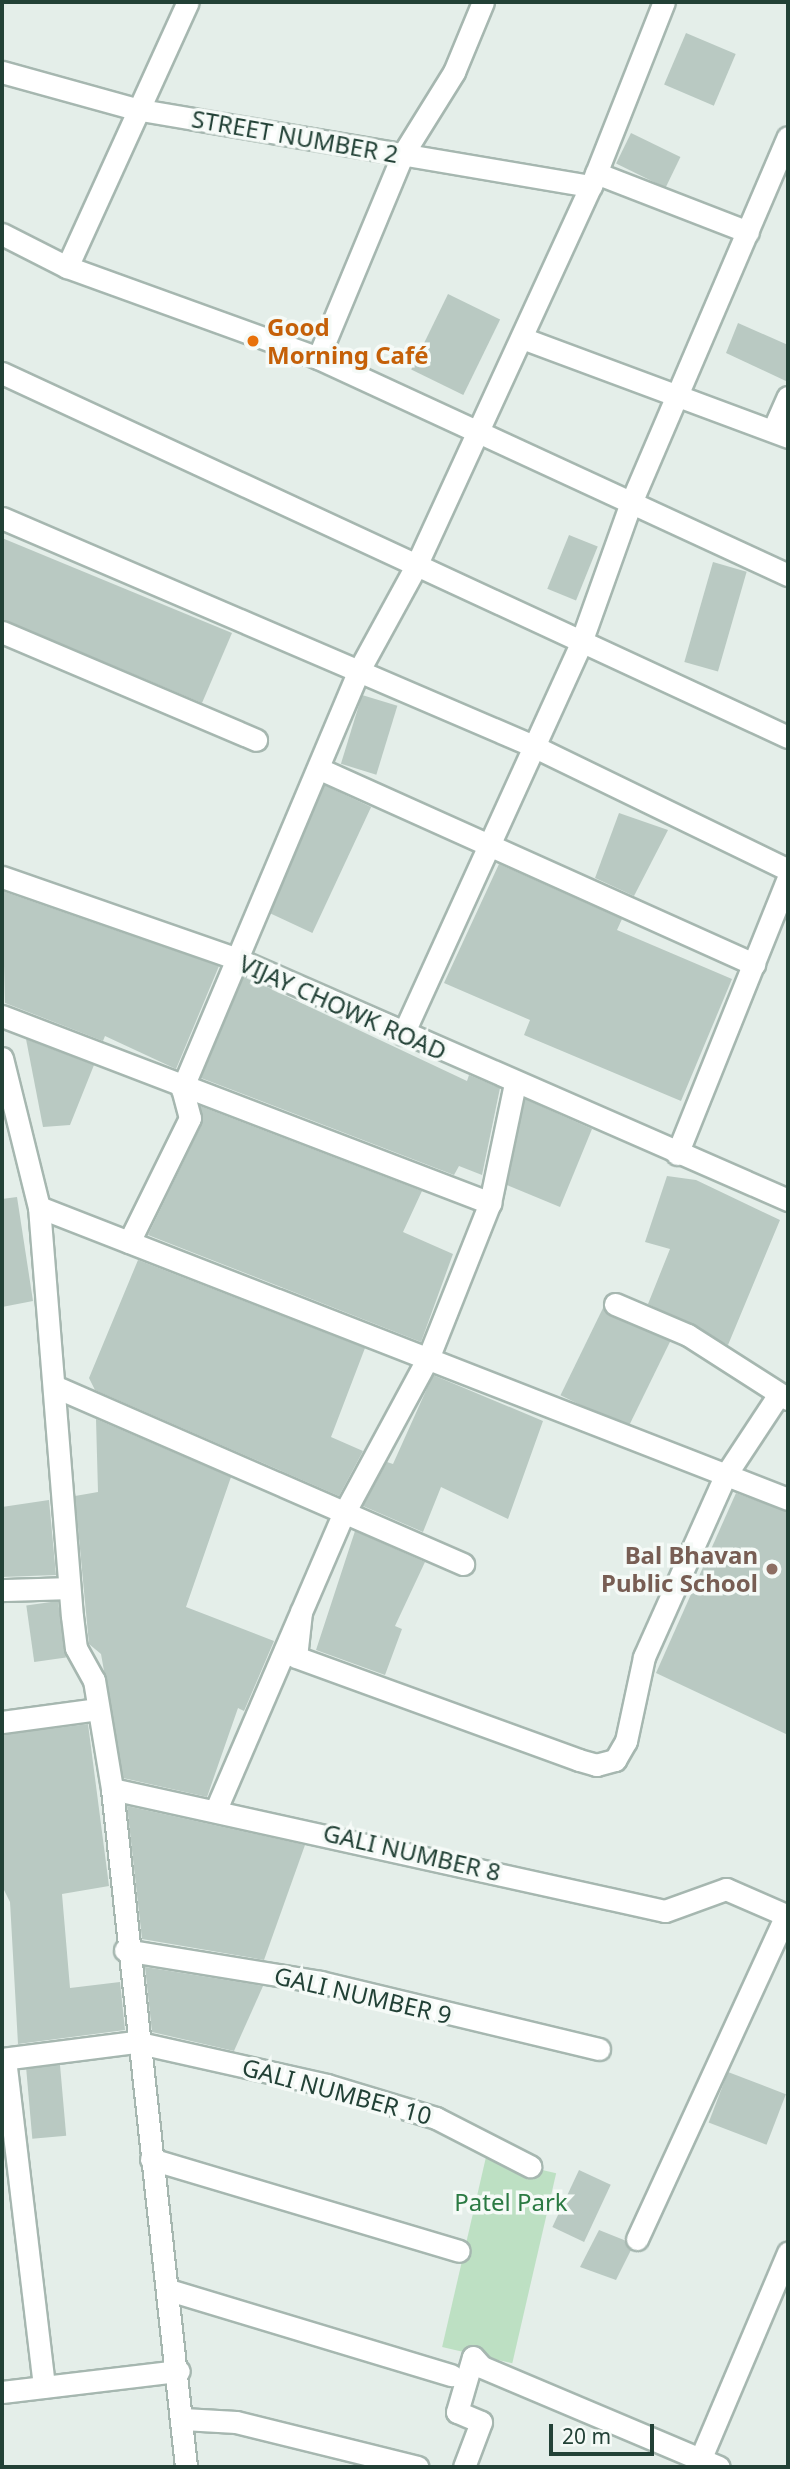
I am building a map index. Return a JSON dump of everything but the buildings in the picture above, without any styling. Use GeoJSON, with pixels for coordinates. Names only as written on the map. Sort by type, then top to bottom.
{"type":"FeatureCollection","features":[{"type":"Feature","properties":{"kind":"street"},"geometry":{"type":"LineString","coordinates":[[67,267],[135,109],[188,2]]}},
{"type":"Feature","properties":{"kind":"street"},"geometry":{"type":"LineString","coordinates":[[317,358],[403,154],[454,72],[484,2]]}},
{"type":"Feature","properties":{"kind":"street"},"geometry":{"type":"LineString","coordinates":[[129,1242],[190,1118],[182,1088],[235,958],[322,770],[358,672],[415,568],[522,338],[594,180],[664,2]]}},
{"type":"Feature","properties":{"kind":"street","name":"STREET NUMBER 2"},"geometry":{"type":"LineString","coordinates":[[2,72],[135,109],[403,154],[594,180],[748,232]]}},
{"type":"Feature","properties":{"kind":"street"},"geometry":{"type":"LineString","coordinates":[[403,1034],[491,844],[531,746],[580,645],[630,505],[678,400],[788,137]]}},
{"type":"Feature","properties":{"kind":"street"},"geometry":{"type":"LineString","coordinates":[[2,234],[67,267],[317,358],[630,505],[788,575]]}},
{"type":"Feature","properties":{"kind":"street"},"geometry":{"type":"LineString","coordinates":[[522,338],[678,400],[781,433],[788,397]]}},
{"type":"Feature","properties":{"kind":"street"},"geometry":{"type":"LineString","coordinates":[[2,373],[580,645],[788,737]]}},
{"type":"Feature","properties":{"kind":"street"},"geometry":{"type":"LineString","coordinates":[[2,518],[531,746],[788,870]]}},
{"type":"Feature","properties":{"kind":"street"},"geometry":{"type":"LineString","coordinates":[[2,632],[256,740]]}},
{"type":"Feature","properties":{"kind":"street"},"geometry":{"type":"LineString","coordinates":[[322,770],[754,964]]}},
{"type":"Feature","properties":{"kind":"street","name":"VIJAY CHOWK ROAD"},"geometry":{"type":"LineString","coordinates":[[2,877],[235,958],[677,1154],[788,1200]]}},
{"type":"Feature","properties":{"kind":"street"},"geometry":{"type":"LineString","coordinates":[[677,1154],[788,878]]}},
{"type":"Feature","properties":{"kind":"street"},"geometry":{"type":"LineString","coordinates":[[2,1016],[182,1088],[490,1203]]}},
{"type":"Feature","properties":{"kind":"street"},"geometry":{"type":"LineString","coordinates":[[2,1058],[9,1118],[38,1207],[56,1387],[69,1588],[76,1648],[94,1680],[112,1789],[135,2042],[179,2371],[186,2467]]}},
{"type":"Feature","properties":{"kind":"street"},"geometry":{"type":"LineString","coordinates":[[217,1807],[343,1515],[429,1356],[490,1203],[515,1083]]}},
{"type":"Feature","properties":{"kind":"street"},"geometry":{"type":"LineString","coordinates":[[38,1207],[429,1356],[788,1499]]}},
{"type":"Feature","properties":{"kind":"street"},"geometry":{"type":"LineString","coordinates":[[301,1612],[296,1657],[579,1760],[615,1760],[626,1741],[644,1657],[725,1476],[784,1396],[688,1335],[615,1304]]}},
{"type":"Feature","properties":{"kind":"street"},"geometry":{"type":"LineString","coordinates":[[56,1387],[343,1515],[463,1564]]}},
{"type":"Feature","properties":{"kind":"street"},"geometry":{"type":"LineString","coordinates":[[2,1590],[69,1588]]}},
{"type":"Feature","properties":{"kind":"street"},"geometry":{"type":"LineString","coordinates":[[2,1722],[98,1709]]}},
{"type":"Feature","properties":{"kind":"street","name":"GALI NUMBER 8"},"geometry":{"type":"LineString","coordinates":[[112,1789],[217,1807],[665,1911],[709,1895],[741,1891],[787,1915]]}},
{"type":"Feature","properties":{"kind":"street"},"geometry":{"type":"LineString","coordinates":[[637,2239],[787,1915]]}},
{"type":"Feature","properties":{"kind":"street","name":"GALI NUMBER 9"},"geometry":{"type":"LineString","coordinates":[[125,1950],[320,1982],[599,2049]]}},
{"type":"Feature","properties":{"kind":"street"},"geometry":{"type":"LineString","coordinates":[[44,2387],[4,2059],[135,2042]]}},
{"type":"Feature","properties":{"kind":"street","name":"GALI NUMBER 10"},"geometry":{"type":"LineString","coordinates":[[135,2042],[327,2085],[436,2118],[530,2166]]}},
{"type":"Feature","properties":{"kind":"street"},"geometry":{"type":"LineString","coordinates":[[151,2160],[459,2251]]}},
{"type":"Feature","properties":{"kind":"street"},"geometry":{"type":"LineString","coordinates":[[464,2467],[481,2421],[457,2412],[473,2357],[482,2367],[705,2464],[788,2253]]}},
{"type":"Feature","properties":{"kind":"street"},"geometry":{"type":"LineString","coordinates":[[169,2290],[451,2375]]}},
{"type":"Feature","properties":{"kind":"street"},"geometry":{"type":"LineString","coordinates":[[2,2392],[179,2371]]}},
{"type":"Feature","properties":{"kind":"street"},"geometry":{"type":"LineString","coordinates":[[183,2419],[236,2422],[418,2467]]}},
{"type":"Feature","properties":{"kind":"green space","name":"Patel Park"},"geometry":{"type":"Polygon","coordinates":[[[486,2157],[556,2173],[512,2363],[442,2347],[486,2157]]]}},
{"type":"Feature","properties":{"kind":"place","name":"Good Morning Café"},"geometry":{"type":"Point","coordinates":[253,341]}},
{"type":"Feature","properties":{"kind":"place","name":"Bal Bhavan Public School"},"geometry":{"type":"Point","coordinates":[772,1569]}}]}
